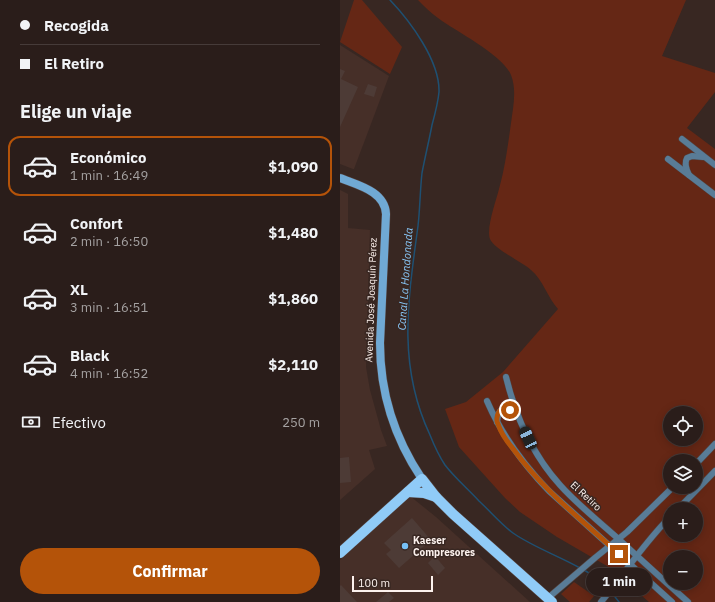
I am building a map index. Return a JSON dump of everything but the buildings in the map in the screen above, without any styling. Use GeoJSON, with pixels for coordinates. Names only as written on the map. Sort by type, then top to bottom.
{"type":"FeatureCollection","features":[{"type":"Feature","properties":{"kind":"main road","name":"Avenida José Joaquín Pérez"},"geometry":{"type":"LineString","coordinates":[[340,178],[376,194],[385,206],[380,360],[389,411],[405,452],[422,479],[436,497],[456,517],[550,600]]}},
{"type":"Feature","properties":{"kind":"main road"},"geometry":{"type":"LineString","coordinates":[[340,553],[422,479]]}},
{"type":"Feature","properties":{"kind":"main road"},"geometry":{"type":"LineString","coordinates":[[408,492],[424,493],[436,497]]}},
{"type":"Feature","properties":{"kind":"street"},"geometry":{"type":"LineString","coordinates":[[682,139],[715,165]]}},
{"type":"Feature","properties":{"kind":"street"},"geometry":{"type":"LineString","coordinates":[[689,175],[686,165],[687,158],[689,156],[705,157]]}},
{"type":"Feature","properties":{"kind":"street"},"geometry":{"type":"LineString","coordinates":[[668,159],[715,195]]}},
{"type":"Feature","properties":{"kind":"street","name":"El Retiro"},"geometry":{"type":"LineString","coordinates":[[506,377],[516,414],[534,449],[552,476],[569,494],[688,602]]}},
{"type":"Feature","properties":{"kind":"street","name":"El Retiro"},"geometry":{"type":"LineString","coordinates":[[487,401],[509,444],[532,473],[549,491],[672,602]]}},
{"type":"Feature","properties":{"kind":"street"},"geometry":{"type":"LineString","coordinates":[[497,423],[498,414],[503,409],[510,410],[516,414]]}},
{"type":"Feature","properties":{"kind":"street"},"geometry":{"type":"LineString","coordinates":[[703,457],[715,444]]}},
{"type":"Feature","properties":{"kind":"street"},"geometry":{"type":"LineString","coordinates":[[685,502],[715,471]]}},
{"type":"Feature","properties":{"kind":"street"},"geometry":{"type":"LineString","coordinates":[[550,600],[570,579],[635,526],[666,494]]}},
{"type":"Feature","properties":{"kind":"street"},"geometry":{"type":"LineString","coordinates":[[601,602],[650,538],[663,524]]}},
{"type":"Feature","properties":{"kind":"shaded area"},"geometry":{"type":"Polygon","coordinates":[[[354,0],[362,0],[402,47],[390,74],[340,42],[354,0]]]}},
{"type":"Feature","properties":{"kind":"shaded area"},"geometry":{"type":"Polygon","coordinates":[[[418,0],[686,0],[662,56],[715,73],[715,92],[687,128],[715,149],[715,602],[649,602],[607,566],[557,537],[520,512],[505,498],[459,447],[445,409],[466,402],[503,372],[558,309],[535,274],[497,247],[490,239],[490,222],[503,173],[513,111],[514,87],[511,75],[499,60],[479,44],[430,12],[418,0]]]}},
{"type":"Feature","properties":{"kind":"shaded area"},"geometry":{"type":"Polygon","coordinates":[[[340,45],[389,76],[354,169],[340,164],[340,45]]]}},
{"type":"Feature","properties":{"kind":"shaded area"},"geometry":{"type":"Polygon","coordinates":[[[340,190],[348,194],[348,228],[370,230],[366,367],[370,390],[387,446],[369,450],[375,469],[340,500],[340,190]]]}},
{"type":"Feature","properties":{"kind":"shaded area"},"geometry":{"type":"Polygon","coordinates":[[[410,496],[436,517],[530,602],[340,602],[340,560],[410,496]]]}},
{"type":"Feature","properties":{"kind":"shaded area"},"geometry":{"type":"Polygon","coordinates":[[[574,582],[594,596],[589,602],[570,602],[561,594],[574,582]]]}},
{"type":"Feature","properties":{"kind":"waterway","name":"Canal La Hondonada"},"geometry":{"type":"LineString","coordinates":[[390,0],[415,30],[429,55],[435,68],[439,92],[422,173],[419,220],[409,306],[409,358],[413,383],[420,409],[435,447],[445,465],[504,526],[529,543],[580,568]]}},
{"type":"Feature","properties":{"kind":"waterway","name":"Canal La Hondonada"},"geometry":{"type":"LineString","coordinates":[[584,570],[602,581],[609,590]]}},
{"type":"Feature","properties":{"kind":"waterway","name":"Canal La Hondonada"},"geometry":{"type":"LineString","coordinates":[[612,593],[619,602]]}},
{"type":"Feature","properties":{"kind":"place","name":"Kaeser Compresores"},"geometry":{"type":"Point","coordinates":[405,546]}},
{"type":"Feature","properties":{"kind":"route"},"geometry":{"type":"LineString","coordinates":[[510,410],[501,410],[498,414],[497,423],[509,444],[540,482],[619,554]]}}]}
